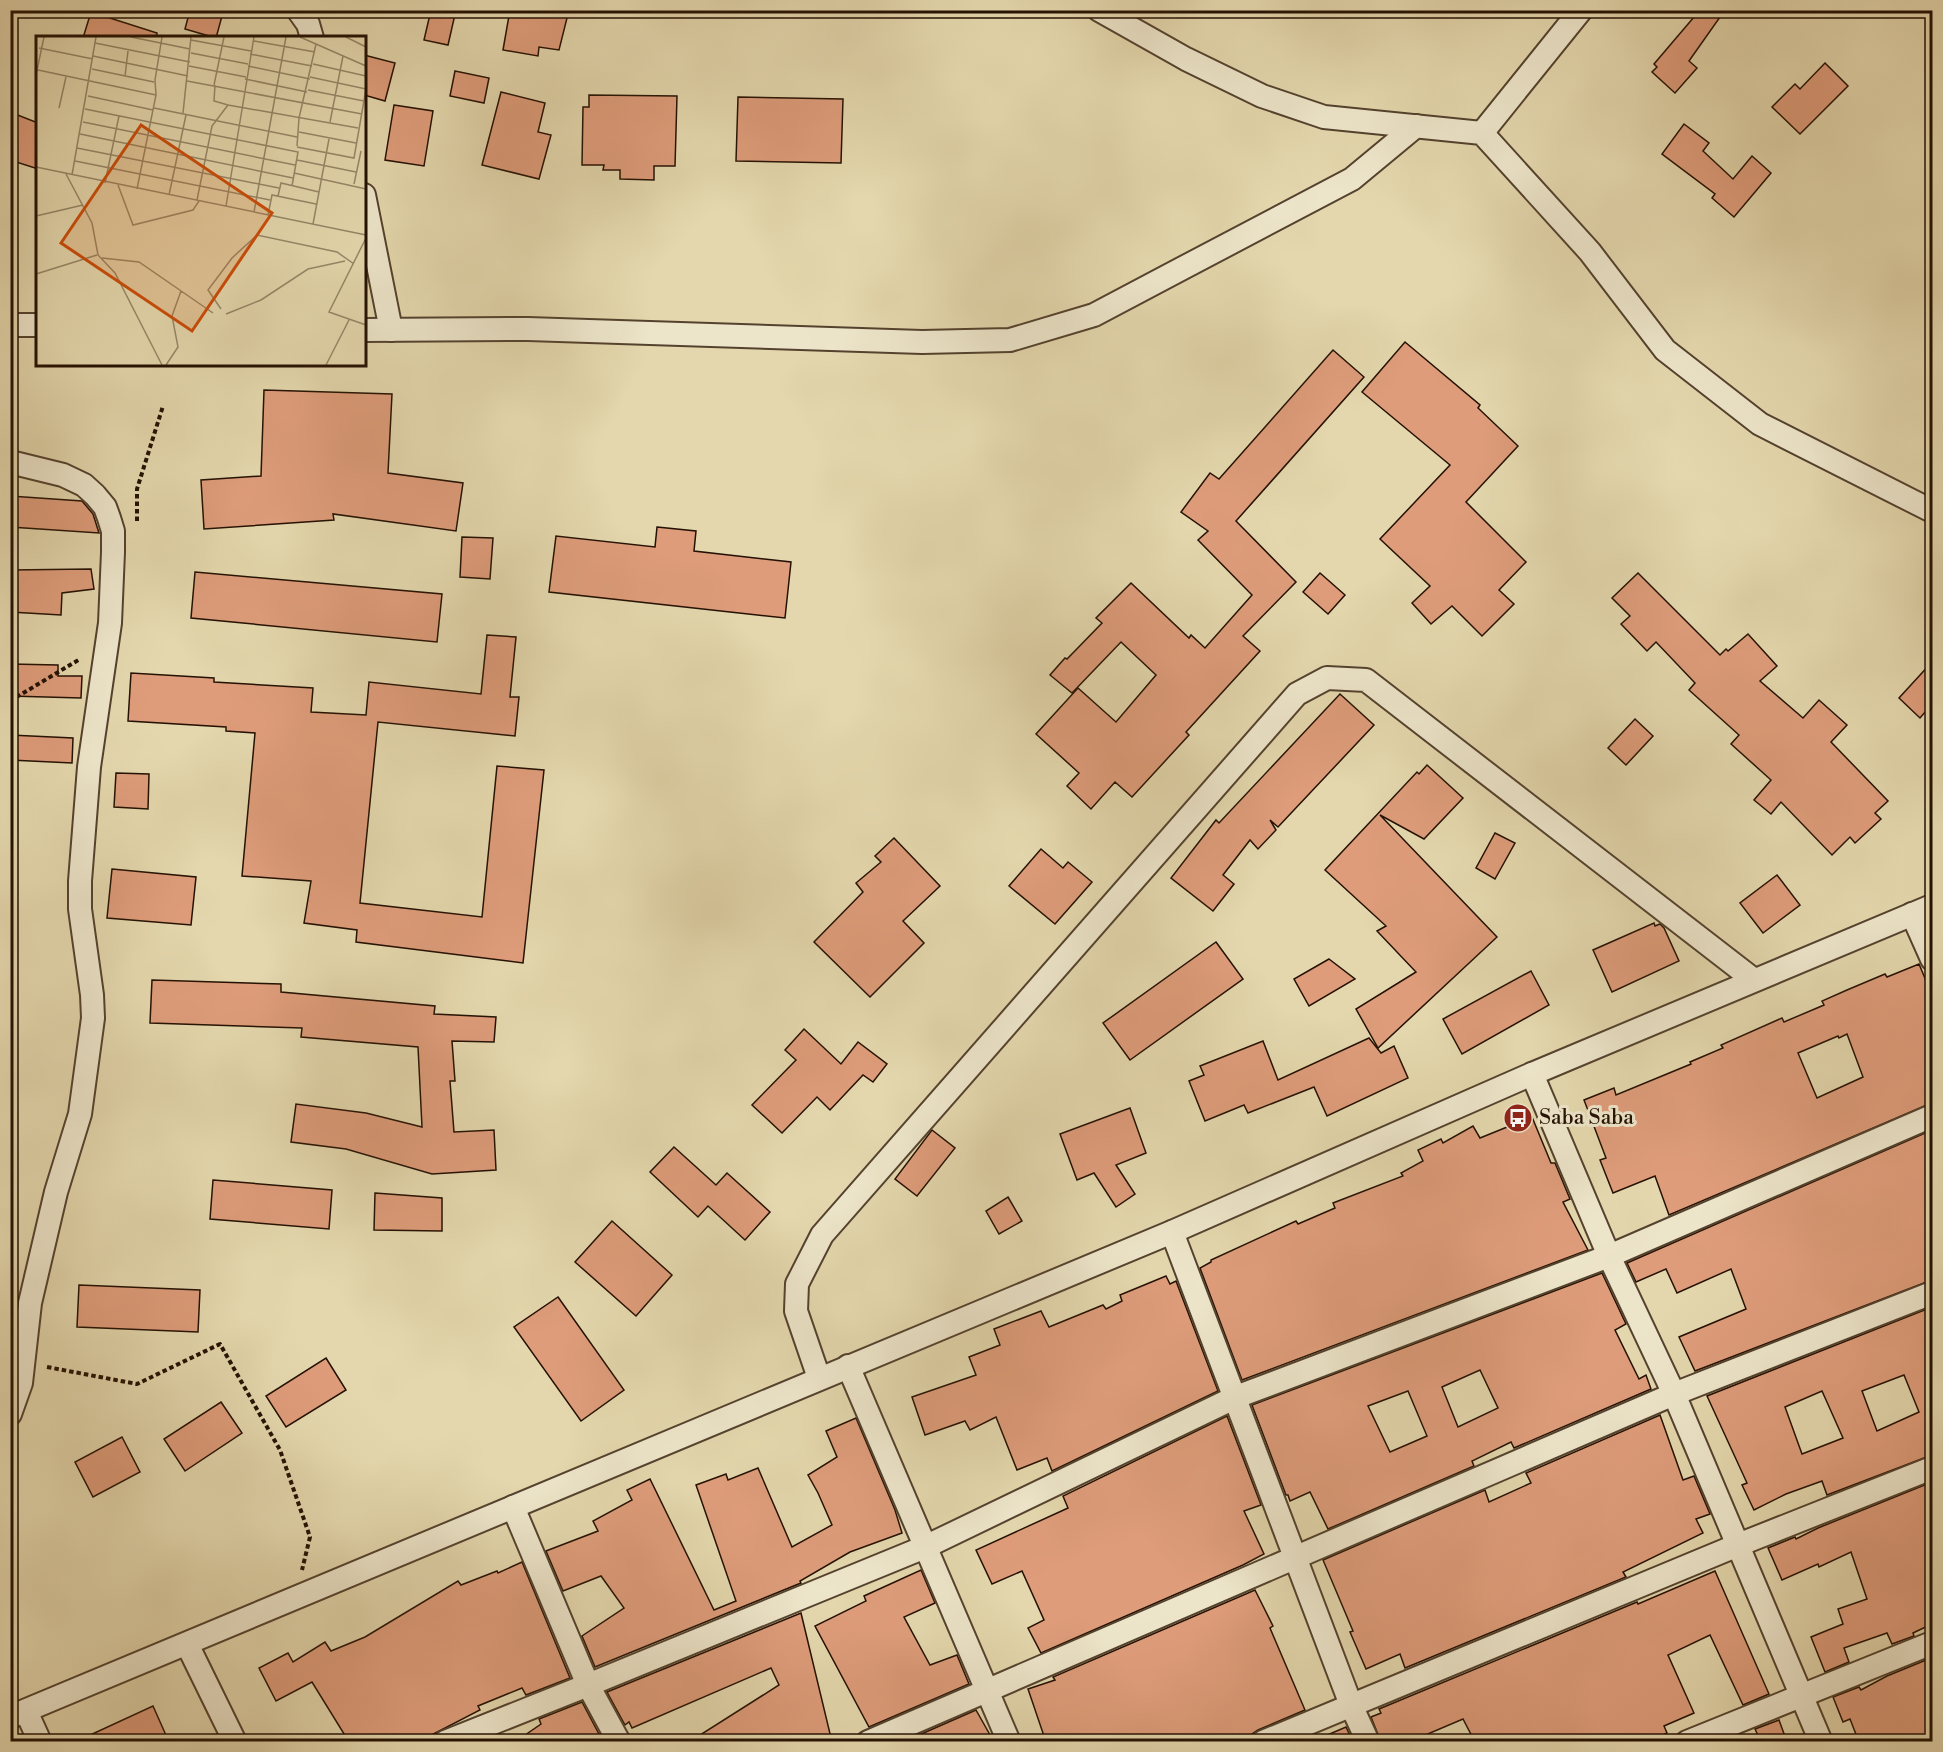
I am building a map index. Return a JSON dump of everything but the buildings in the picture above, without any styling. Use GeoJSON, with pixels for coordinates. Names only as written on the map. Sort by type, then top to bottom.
{"type":"FeatureCollection","features":[{"type":"Feature","properties":{"kind":"street"},"geometry":{"type":"LineString","coordinates":[[298,10],[308,24],[311,36]]}},
{"type":"Feature","properties":{"kind":"street"},"geometry":{"type":"LineString","coordinates":[[1099,10],[1186,59],[1262,96],[1324,117],[1482,134],[1590,252],[1665,350],[1760,424],[1932,511]]}},
{"type":"Feature","properties":{"kind":"street"},"geometry":{"type":"LineString","coordinates":[[1482,134],[1581,10]]}},
{"type":"Feature","properties":{"kind":"street"},"geometry":{"type":"LineString","coordinates":[[366,330],[528,329],[922,342],[1010,340],[1094,315],[1211,254],[1352,179],[1416,126]]}},
{"type":"Feature","properties":{"kind":"street"},"geometry":{"type":"LineString","coordinates":[[366,205],[391,330]]}},
{"type":"Feature","properties":{"kind":"street"},"geometry":{"type":"LineString","coordinates":[[10,325],[36,325]]}},
{"type":"Feature","properties":{"kind":"street"},"geometry":{"type":"LineString","coordinates":[[10,462],[63,475],[84,485],[105,507],[113,531],[110,623],[89,767],[80,881],[80,909],[93,1018],[80,1114],[56,1192],[30,1303],[24,1363],[16,1400],[10,1414]]}},
{"type":"Feature","properties":{"kind":"street"},"geometry":{"type":"LineString","coordinates":[[819,1378],[796,1311],[797,1284],[822,1235],[1297,694],[1327,678],[1366,680],[1754,980]]}},
{"type":"Feature","properties":{"kind":"street"},"geometry":{"type":"LineString","coordinates":[[40,1742],[18,1714],[1172,1232],[1532,1074],[1922,910],[1932,959]]}},
{"type":"Feature","properties":{"kind":"street"},"geometry":{"type":"LineString","coordinates":[[1532,1074],[1609,1256],[1674,1394],[1821,1742]]}},
{"type":"Feature","properties":{"kind":"street"},"geometry":{"type":"LineString","coordinates":[[445,1742],[925,1547],[1236,1397],[1609,1256],[1932,1116]]}},
{"type":"Feature","properties":{"kind":"street"},"geometry":{"type":"LineString","coordinates":[[1172,1232],[1351,1705],[1368,1742]]}},
{"type":"Feature","properties":{"kind":"street"},"geometry":{"type":"LineString","coordinates":[[868,1742],[1294,1556],[1674,1394],[1932,1293]]}},
{"type":"Feature","properties":{"kind":"street"},"geometry":{"type":"LineString","coordinates":[[848,1366],[1009,1742]]}},
{"type":"Feature","properties":{"kind":"street"},"geometry":{"type":"LineString","coordinates":[[1263,1742],[1738,1545],[1932,1468]]}},
{"type":"Feature","properties":{"kind":"street"},"geometry":{"type":"LineString","coordinates":[[513,1507],[588,1685],[619,1742]]}},
{"type":"Feature","properties":{"kind":"street"},"geometry":{"type":"LineString","coordinates":[[1687,1742],[1932,1643]]}},
{"type":"Feature","properties":{"kind":"street"},"geometry":{"type":"LineString","coordinates":[[187,1644],[235,1742]]}},
{"type":"Feature","properties":{"kind":"path"},"geometry":{"type":"LineString","coordinates":[[24,1363],[137,1384],[220,1344],[280,1450],[310,1537],[296,1597]]}},
{"type":"Feature","properties":{"kind":"place","name":"Saba Saba"},"geometry":{"type":"Point","coordinates":[1518,1118]}}]}
